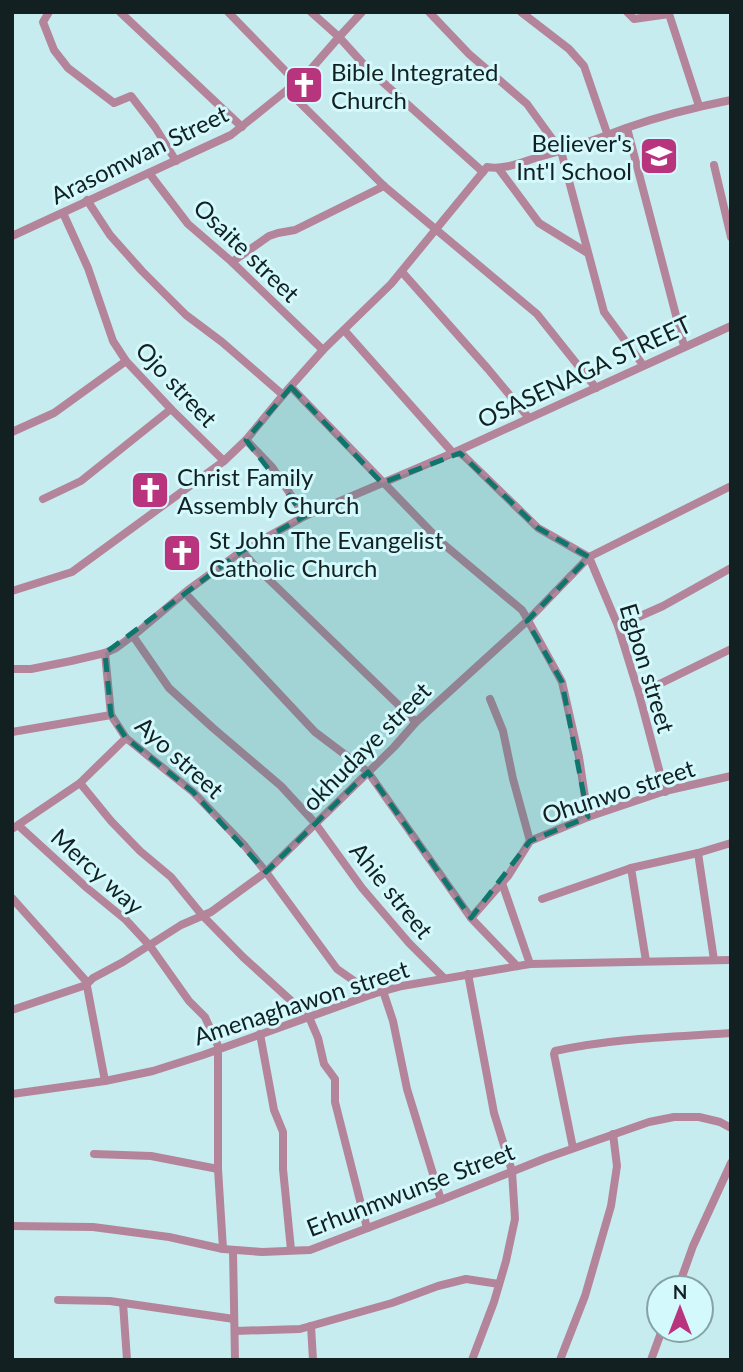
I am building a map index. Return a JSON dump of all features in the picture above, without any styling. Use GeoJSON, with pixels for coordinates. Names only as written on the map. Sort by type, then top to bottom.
{"type":"FeatureCollection","features":[{"type":"Feature","properties":{"kind":"street"},"geometry":{"type":"LineString","coordinates":[[49,12],[43,22],[54,50],[68,68],[114,103],[131,96],[176,161]]}},
{"type":"Feature","properties":{"kind":"street"},"geometry":{"type":"LineString","coordinates":[[120,12],[242,127]]}},
{"type":"Feature","properties":{"kind":"street"},"geometry":{"type":"LineString","coordinates":[[228,12],[298,84]]}},
{"type":"Feature","properties":{"kind":"street"},"geometry":{"type":"LineString","coordinates":[[311,12],[339,37],[367,68],[483,172]]}},
{"type":"Feature","properties":{"kind":"street","name":"Arasomwan Street"},"geometry":{"type":"LineString","coordinates":[[12,236],[231,135],[298,84],[362,12]]}},
{"type":"Feature","properties":{"kind":"street"},"geometry":{"type":"LineString","coordinates":[[429,12],[469,54],[527,104],[561,151],[604,312],[643,365]]}},
{"type":"Feature","properties":{"kind":"street"},"geometry":{"type":"LineString","coordinates":[[521,12],[569,49],[584,66],[608,136]]}},
{"type":"Feature","properties":{"kind":"street"},"geometry":{"type":"LineString","coordinates":[[631,16],[669,14],[699,106]]}},
{"type":"Feature","properties":{"kind":"street"},"geometry":{"type":"LineString","coordinates":[[288,90],[384,186],[537,314],[596,388]]}},
{"type":"Feature","properties":{"kind":"street"},"geometry":{"type":"LineString","coordinates":[[12,591],[72,572],[224,461],[246,440],[323,350],[402,272],[487,167],[499,169],[699,106],[731,100]]}},
{"type":"Feature","properties":{"kind":"street"},"geometry":{"type":"LineString","coordinates":[[627,128],[684,346]]}},
{"type":"Feature","properties":{"kind":"street"},"geometry":{"type":"LineString","coordinates":[[714,165],[731,237]]}},
{"type":"Feature","properties":{"kind":"street"},"geometry":{"type":"LineString","coordinates":[[499,169],[539,223],[587,252]]}},
{"type":"Feature","properties":{"kind":"street","name":"Osaite street"},"geometry":{"type":"LineString","coordinates":[[149,173],[188,224],[232,262],[323,350]]}},
{"type":"Feature","properties":{"kind":"street"},"geometry":{"type":"LineString","coordinates":[[232,262],[270,236],[295,230],[384,186]]}},
{"type":"Feature","properties":{"kind":"street"},"geometry":{"type":"LineString","coordinates":[[87,201],[110,235],[186,316],[222,342],[283,395]]}},
{"type":"Feature","properties":{"kind":"street","name":"Ojo street"},"geometry":{"type":"LineString","coordinates":[[63,213],[88,268],[113,341],[126,360],[224,461]]}},
{"type":"Feature","properties":{"kind":"street"},"geometry":{"type":"LineString","coordinates":[[402,272],[528,417]]}},
{"type":"Feature","properties":{"kind":"street","name":"OSASENAGA STREET"},"geometry":{"type":"LineString","coordinates":[[242,551],[305,516],[453,453],[731,326]]}},
{"type":"Feature","properties":{"kind":"street"},"geometry":{"type":"LineString","coordinates":[[344,330],[453,453],[460,453],[470,461],[538,528],[589,557]]}},
{"type":"Feature","properties":{"kind":"street"},"geometry":{"type":"LineString","coordinates":[[12,432],[54,413],[126,360]]}},
{"type":"Feature","properties":{"kind":"street"},"geometry":{"type":"LineString","coordinates":[[291,387],[440,542],[522,610],[562,682],[570,710],[589,817]]}},
{"type":"Feature","properties":{"kind":"street"},"geometry":{"type":"LineString","coordinates":[[43,499],[81,481],[172,409]]}},
{"type":"Feature","properties":{"kind":"street"},"geometry":{"type":"LineString","coordinates":[[246,440],[271,467],[305,516]]}},
{"type":"Feature","properties":{"kind":"street","name":"okhudaye street"},"geometry":{"type":"LineString","coordinates":[[12,1010],[86,985],[93,978],[181,925],[211,912],[266,872],[394,747],[416,722],[527,621],[589,557],[731,486]]}},
{"type":"Feature","properties":{"kind":"street"},"geometry":{"type":"LineString","coordinates":[[12,669],[31,669],[105,653],[116,648],[242,551],[416,722]]}},
{"type":"Feature","properties":{"kind":"street","name":"Egbon street"},"geometry":{"type":"LineString","coordinates":[[589,557],[618,626],[665,792]]}},
{"type":"Feature","properties":{"kind":"street"},"geometry":{"type":"LineString","coordinates":[[618,626],[663,606],[731,568]]}},
{"type":"Feature","properties":{"kind":"street"},"geometry":{"type":"LineString","coordinates":[[185,593],[315,732],[368,772],[471,918],[517,966]]}},
{"type":"Feature","properties":{"kind":"street","name":"Ahie street"},"geometry":{"type":"LineString","coordinates":[[133,636],[169,688],[281,786],[315,823],[362,888],[409,943],[444,978]]}},
{"type":"Feature","properties":{"kind":"street"},"geometry":{"type":"LineString","coordinates":[[639,694],[731,649]]}},
{"type":"Feature","properties":{"kind":"street","name":"Ayo street"},"geometry":{"type":"LineString","coordinates":[[105,653],[111,715],[126,738],[193,792],[266,872],[337,969],[373,994]]}},
{"type":"Feature","properties":{"kind":"street"},"geometry":{"type":"LineString","coordinates":[[490,699],[503,731],[530,841]]}},
{"type":"Feature","properties":{"kind":"street"},"geometry":{"type":"LineString","coordinates":[[12,732],[111,715]]}},
{"type":"Feature","properties":{"kind":"street"},"geometry":{"type":"LineString","coordinates":[[16,827],[80,783],[126,738]]}},
{"type":"Feature","properties":{"kind":"street","name":"Ohunwo street"},"geometry":{"type":"LineString","coordinates":[[471,918],[502,883],[530,841],[589,817],[665,792],[731,776]]}},
{"type":"Feature","properties":{"kind":"street"},"geometry":{"type":"LineString","coordinates":[[80,783],[111,821],[140,851],[171,877],[202,915],[243,957],[309,1017],[318,1038],[324,1064],[335,1079],[335,1102],[367,1228]]}},
{"type":"Feature","properties":{"kind":"street","name":"Mercy way"},"geometry":{"type":"LineString","coordinates":[[16,827],[126,920],[150,946],[189,1001],[205,1017],[219,1049]]}},
{"type":"Feature","properties":{"kind":"street"},"geometry":{"type":"LineString","coordinates":[[542,899],[631,868],[731,843]]}},
{"type":"Feature","properties":{"kind":"street"},"geometry":{"type":"LineString","coordinates":[[698,853],[714,960]]}},
{"type":"Feature","properties":{"kind":"street"},"geometry":{"type":"LineString","coordinates":[[631,868],[646,961]]}},
{"type":"Feature","properties":{"kind":"street"},"geometry":{"type":"LineString","coordinates":[[502,883],[530,964]]}},
{"type":"Feature","properties":{"kind":"street"},"geometry":{"type":"LineString","coordinates":[[12,898],[86,981],[105,1081]]}},
{"type":"Feature","properties":{"kind":"street","name":"Amenaghawon street"},"geometry":{"type":"LineString","coordinates":[[12,1094],[105,1081],[152,1071],[383,990],[444,978],[530,964],[731,960]]}},
{"type":"Feature","properties":{"kind":"street"},"geometry":{"type":"LineString","coordinates":[[468,974],[494,1113],[512,1171],[515,1220],[494,1302],[472,1360]]}},
{"type":"Feature","properties":{"kind":"street"},"geometry":{"type":"LineString","coordinates":[[383,990],[393,1021],[407,1088],[441,1200]]}},
{"type":"Feature","properties":{"kind":"street"},"geometry":{"type":"LineString","coordinates":[[573,1148],[558,1079],[555,1051],[612,1041],[731,1033]]}},
{"type":"Feature","properties":{"kind":"street"},"geometry":{"type":"LineString","coordinates":[[260,1034],[274,1110],[283,1132],[291,1251]]}},
{"type":"Feature","properties":{"kind":"street"},"geometry":{"type":"LineString","coordinates":[[219,1049],[219,1169],[223,1249]]}},
{"type":"Feature","properties":{"kind":"street","name":"Erhunmwunse Street"},"geometry":{"type":"LineString","coordinates":[[12,1226],[93,1227],[169,1237],[233,1250],[310,1250],[512,1171],[649,1122],[699,1116],[731,1128]]}},
{"type":"Feature","properties":{"kind":"street"},"geometry":{"type":"LineString","coordinates":[[560,1360],[585,1296],[611,1206],[617,1166],[613,1134]]}},
{"type":"Feature","properties":{"kind":"street"},"geometry":{"type":"LineString","coordinates":[[94,1154],[151,1156],[219,1169]]}},
{"type":"Feature","properties":{"kind":"street"},"geometry":{"type":"LineString","coordinates":[[683,1274],[731,1163]]}},
{"type":"Feature","properties":{"kind":"street"},"geometry":{"type":"LineString","coordinates":[[233,1250],[235,1360]]}},
{"type":"Feature","properties":{"kind":"street"},"geometry":{"type":"LineString","coordinates":[[235,1331],[300,1329],[466,1279],[499,1284]]}},
{"type":"Feature","properties":{"kind":"street"},"geometry":{"type":"LineString","coordinates":[[58,1300],[110,1301],[234,1319]]}},
{"type":"Feature","properties":{"kind":"street"},"geometry":{"type":"LineString","coordinates":[[123,1303],[127,1360]]}},
{"type":"Feature","properties":{"kind":"street"},"geometry":{"type":"LineString","coordinates":[[311,1326],[313,1360]]}},
{"type":"Feature","properties":{"kind":"highlighted area"},"geometry":{"type":"Polygon","coordinates":[[[291,387],[382,483],[460,453],[538,528],[589,557],[527,621],[562,682],[588,817],[530,841],[471,918],[368,772],[266,872],[193,792],[126,738],[111,715],[105,653],[242,551],[305,516],[246,440],[291,387]]]}},
{"type":"Feature","properties":{"kind":"place","name":"Bible Integrated Church"},"geometry":{"type":"Point","coordinates":[304,85]}},
{"type":"Feature","properties":{"kind":"place","name":"Believer's Int'l School"},"geometry":{"type":"Point","coordinates":[659,156]}},
{"type":"Feature","properties":{"kind":"place","name":"Christ Family Assembly Church"},"geometry":{"type":"Point","coordinates":[150,490]}},
{"type":"Feature","properties":{"kind":"place","name":"St John The Evangelist Catholic Church"},"geometry":{"type":"Point","coordinates":[182,553]}}]}
